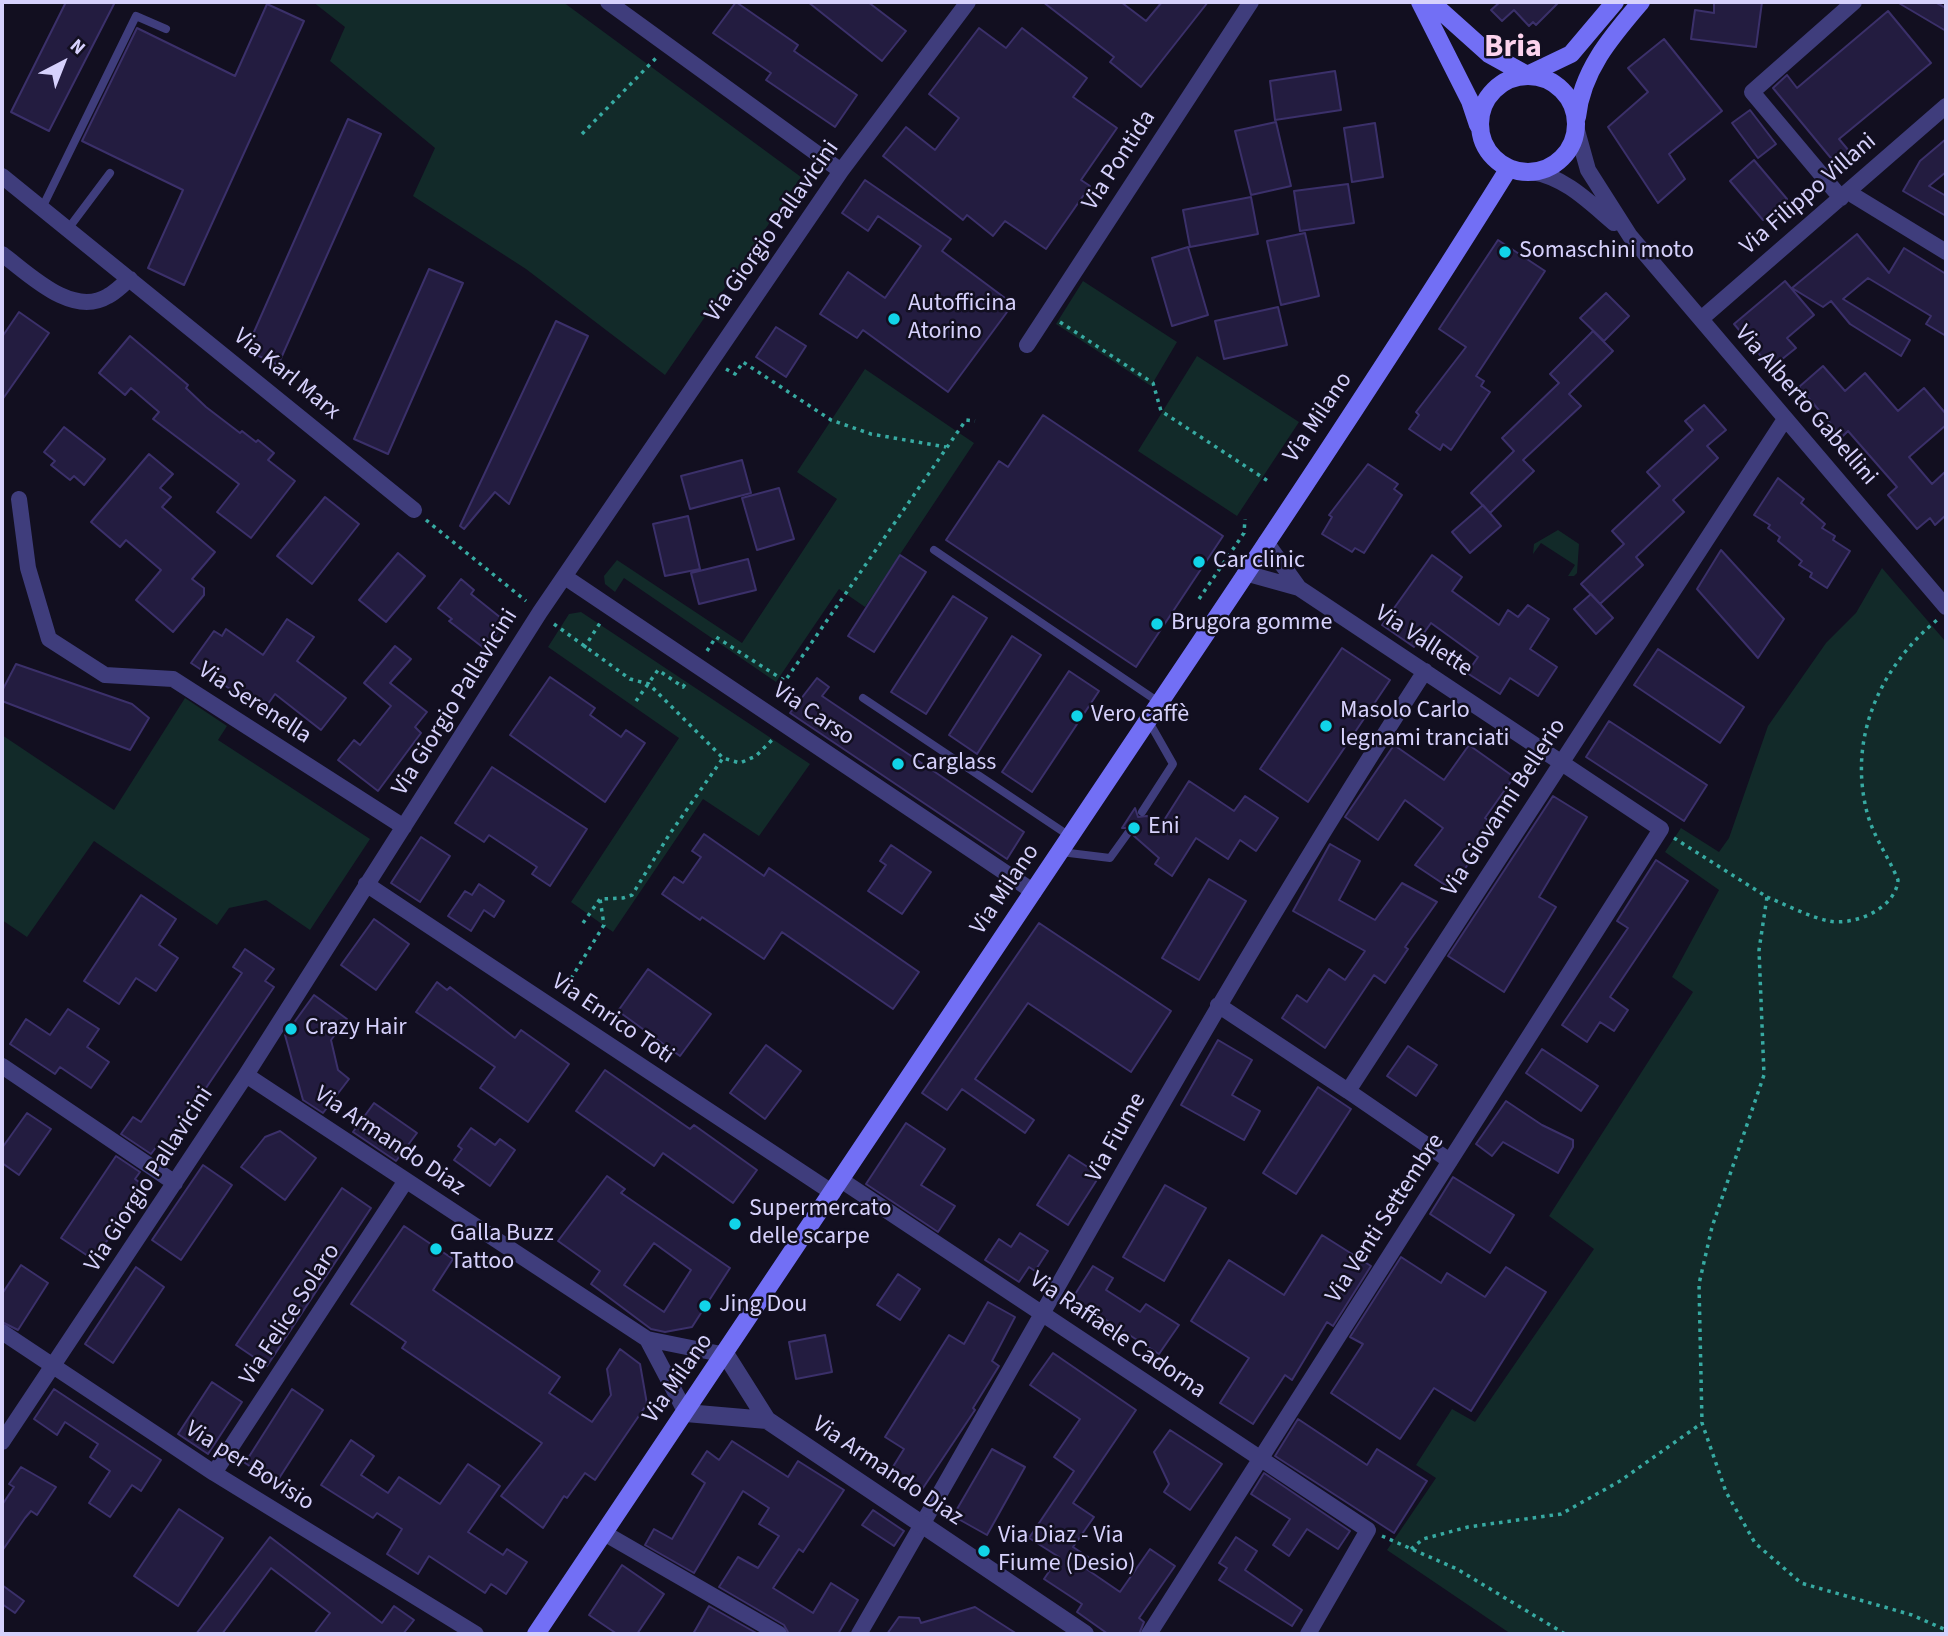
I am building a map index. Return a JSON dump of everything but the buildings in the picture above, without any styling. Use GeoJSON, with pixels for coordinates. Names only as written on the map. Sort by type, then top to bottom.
{"type":"FeatureCollection","features":[{"type":"Feature","properties":{"kind":"main road"},"geometry":{"type":"LineString","coordinates":[[1420,2],[1470,101],[1489,153],[1509,168],[1532,172],[1547,168],[1563,156],[1573,141],[1579,104],[1595,62],[1642,2]]}},
{"type":"Feature","properties":{"kind":"main road"},"geometry":{"type":"LineString","coordinates":[[1431,2],[1489,54],[1527,75],[1543,78],[1562,89],[1574,109],[1576,127]]}},
{"type":"Feature","properties":{"kind":"main road"},"geometry":{"type":"LineString","coordinates":[[1480,134],[1480,113],[1491,91],[1508,79],[1527,75],[1571,54],[1615,2]]}},
{"type":"Feature","properties":{"kind":"main road","name":"Via Milano"},"geometry":{"type":"LineString","coordinates":[[536,1634],[726,1355],[1160,703],[1427,300],[1509,168]]}},
{"type":"Feature","properties":{"kind":"street"},"geometry":{"type":"LineString","coordinates":[[608,2],[841,171]]}},
{"type":"Feature","properties":{"kind":"street","name":"Via Giorgio Pallavicini"},"geometry":{"type":"LineString","coordinates":[[2,1443],[246,1075],[540,612],[841,171],[968,2]]}},
{"type":"Feature","properties":{"kind":"street","name":"Via Pontida"},"geometry":{"type":"LineString","coordinates":[[1027,345],[1251,2]]}},
{"type":"Feature","properties":{"kind":"street"},"geometry":{"type":"LineString","coordinates":[[1854,2],[1752,92],[1845,195],[1946,252]]}},
{"type":"Feature","properties":{"kind":"street","name":"Via Filippo Villani"},"geometry":{"type":"LineString","coordinates":[[1701,319],[1946,106]]}},
{"type":"Feature","properties":{"kind":"street","name":"Via Alberto Gabellini"},"geometry":{"type":"LineString","coordinates":[[1576,127],[1588,170],[1630,236],[1785,419],[1942,613]]}},
{"type":"Feature","properties":{"kind":"street","name":"Via Alberto Gabellini"},"geometry":{"type":"LineString","coordinates":[[1532,172],[1550,176],[1571,187],[1630,236]]}},
{"type":"Feature","properties":{"kind":"street","name":"Via Karl Marx"},"geometry":{"type":"LineString","coordinates":[[2,176],[414,510]]}},
{"type":"Feature","properties":{"kind":"street"},"geometry":{"type":"LineString","coordinates":[[2,254],[56,293],[85,303],[107,297],[130,279]]}},
{"type":"Feature","properties":{"kind":"street","name":"Via Giovanni Bellerio"},"geometry":{"type":"LineString","coordinates":[[1349,1091],[1785,419]]}},
{"type":"Feature","properties":{"kind":"street","name":"Via Serenella"},"geometry":{"type":"LineString","coordinates":[[19,499],[28,568],[49,639],[105,675],[173,679],[404,827]]}},
{"type":"Feature","properties":{"kind":"street","name":"Via Vallette"},"geometry":{"type":"LineString","coordinates":[[1266,542],[1299,587]]}},
{"type":"Feature","properties":{"kind":"street","name":"Via Vallette"},"geometry":{"type":"LineString","coordinates":[[1245,573],[1299,587],[1661,828]]}},
{"type":"Feature","properties":{"kind":"street","name":"Via Carso"},"geometry":{"type":"LineString","coordinates":[[565,577],[1034,892]]}},
{"type":"Feature","properties":{"kind":"street","name":"Via Fiume"},"geometry":{"type":"LineString","coordinates":[[859,1634],[1218,1004],[1327,823],[1425,671]]}},
{"type":"Feature","properties":{"kind":"street","name":"Via Venti Settembre"},"geometry":{"type":"LineString","coordinates":[[1149,1634],[1661,828]]}},
{"type":"Feature","properties":{"kind":"street","name":"Via Enrico Toti"},"geometry":{"type":"LineString","coordinates":[[366,884],[552,1007],[837,1187]]}},
{"type":"Feature","properties":{"kind":"street"},"geometry":{"type":"LineString","coordinates":[[1218,1004],[1450,1161]]}},
{"type":"Feature","properties":{"kind":"street"},"geometry":{"type":"LineString","coordinates":[[2,1066],[175,1183]]}},
{"type":"Feature","properties":{"kind":"street","name":"Via Armando Diaz"},"geometry":{"type":"LineString","coordinates":[[246,1075],[647,1339],[726,1355],[767,1420],[1085,1634]]}},
{"type":"Feature","properties":{"kind":"street","name":"Via Felice Solaro"},"geometry":{"type":"LineString","coordinates":[[214,1473],[405,1182]]}},
{"type":"Feature","properties":{"kind":"street","name":"Via Raffaele Cadorna"},"geometry":{"type":"LineString","coordinates":[[837,1187],[1044,1313],[1368,1530]]}},
{"type":"Feature","properties":{"kind":"street","name":"Via per Bovisio"},"geometry":{"type":"LineString","coordinates":[[2,1332],[214,1473],[476,1634]]}},
{"type":"Feature","properties":{"kind":"street","name":"Via Armando Diaz"},"geometry":{"type":"LineString","coordinates":[[647,1339],[686,1413],[767,1420]]}},
{"type":"Feature","properties":{"kind":"street"},"geometry":{"type":"LineString","coordinates":[[1308,1634],[1368,1530]]}},
{"type":"Feature","properties":{"kind":"street"},"geometry":{"type":"LineString","coordinates":[[604,1533],[779,1634]]}},
{"type":"Feature","properties":{"kind":"lane"},"geometry":{"type":"LineString","coordinates":[[42,208],[136,16],[166,29]]}},
{"type":"Feature","properties":{"kind":"lane"},"geometry":{"type":"LineString","coordinates":[[68,229],[110,173]]}},
{"type":"Feature","properties":{"kind":"lane"},"geometry":{"type":"LineString","coordinates":[[934,550],[1160,703]]}},
{"type":"Feature","properties":{"kind":"lane"},"geometry":{"type":"LineString","coordinates":[[863,698],[1066,844],[1110,858],[1128,832]]}},
{"type":"Feature","properties":{"kind":"lane"},"geometry":{"type":"LineString","coordinates":[[1142,812],[1173,764],[1148,720]]}},
{"type":"Feature","properties":{"kind":"path"},"geometry":{"type":"LineString","coordinates":[[582,134],[668,46]]}},
{"type":"Feature","properties":{"kind":"path"},"geometry":{"type":"LineString","coordinates":[[1048,314],[1153,383],[1161,411],[1268,481]]}},
{"type":"Feature","properties":{"kind":"path"},"geometry":{"type":"LineString","coordinates":[[711,362],[736,374],[743,362],[831,420],[871,434],[946,447]]}},
{"type":"Feature","properties":{"kind":"path"},"geometry":{"type":"LineString","coordinates":[[636,701],[658,670],[683,687],[716,637],[785,681],[946,447],[966,421],[975,421]]}},
{"type":"Feature","properties":{"kind":"path"},"geometry":{"type":"LineString","coordinates":[[414,510],[584,648],[630,679],[649,684],[723,758],[740,763],[757,756],[785,724]]}},
{"type":"Feature","properties":{"kind":"path"},"geometry":{"type":"LineString","coordinates":[[1199,599],[1244,533],[1245,519]]}},
{"type":"Feature","properties":{"kind":"path"},"geometry":{"type":"LineString","coordinates":[[1661,828],[1767,897],[1828,921],[1840,922],[1881,908],[1894,895],[1898,880],[1872,828],[1865,801],[1864,730],[1875,697],[1891,669],[1916,638],[1942,613]]}},
{"type":"Feature","properties":{"kind":"path"},"geometry":{"type":"LineString","coordinates":[[584,648],[601,621],[614,629],[622,617]]}},
{"type":"Feature","properties":{"kind":"path"},"geometry":{"type":"LineString","coordinates":[[600,899],[632,895],[668,835],[723,758]]}},
{"type":"Feature","properties":{"kind":"path"},"geometry":{"type":"LineString","coordinates":[[1767,897],[1759,950],[1764,1075],[1712,1227],[1699,1284],[1702,1423],[1726,1492],[1755,1543],[1801,1583],[1912,1615],[1946,1630]]}},
{"type":"Feature","properties":{"kind":"path"},"geometry":{"type":"LineString","coordinates":[[583,923],[600,899]]}},
{"type":"Feature","properties":{"kind":"path"},"geometry":{"type":"LineString","coordinates":[[552,1007],[604,925],[600,899]]}},
{"type":"Feature","properties":{"kind":"path"},"geometry":{"type":"LineString","coordinates":[[1411,1549],[1423,1539],[1468,1527],[1561,1514],[1620,1481],[1702,1423]]}},
{"type":"Feature","properties":{"kind":"path"},"geometry":{"type":"LineString","coordinates":[[1368,1530],[1457,1569],[1565,1634]]}},
{"type":"Feature","properties":{"kind":"green space"},"geometry":{"type":"Polygon","coordinates":[[[313,2],[563,2],[801,177],[665,375],[526,269],[413,196],[435,148],[330,61],[345,27],[313,2]]]}},
{"type":"Feature","properties":{"kind":"green space"},"geometry":{"type":"Polygon","coordinates":[[[1083,281],[1177,342],[1151,386],[1056,324],[1083,281]]]}},
{"type":"Feature","properties":{"kind":"green space"},"geometry":{"type":"Polygon","coordinates":[[[1197,356],[1299,422],[1237,516],[1138,451],[1197,356]]]}},
{"type":"Feature","properties":{"kind":"green space"},"geometry":{"type":"Polygon","coordinates":[[[865,369],[974,443],[865,607],[839,589],[776,682],[624,578],[615,592],[605,584],[604,576],[617,560],[742,643],[837,499],[797,472],[865,369]]]}},
{"type":"Feature","properties":{"kind":"green space"},"geometry":{"type":"Polygon","coordinates":[[[1558,530],[1579,544],[1577,573],[1574,576],[1568,576],[1575,565],[1541,543],[1533,554],[1534,544],[1558,530]]]}},
{"type":"Feature","properties":{"kind":"green space"},"geometry":{"type":"Polygon","coordinates":[[[1882,568],[1946,642],[1946,1634],[1511,1634],[1387,1550],[1436,1478],[1416,1465],[1452,1409],[1475,1422],[1594,1249],[1549,1216],[1693,992],[1672,977],[1719,890],[1665,852],[1681,828],[1719,852],[1729,838],[1768,726],[1826,643],[1856,613],[1882,568]]]}},
{"type":"Feature","properties":{"kind":"green space"},"geometry":{"type":"Polygon","coordinates":[[[581,612],[810,764],[759,836],[703,799],[613,932],[571,902],[679,738],[548,647],[569,614],[581,612]]]}},
{"type":"Feature","properties":{"kind":"green space"},"geometry":{"type":"Polygon","coordinates":[[[185,698],[227,726],[218,740],[370,839],[310,930],[266,900],[229,908],[217,925],[94,841],[27,937],[2,920],[2,735],[114,810],[185,698]]]}},
{"type":"Feature","properties":{"kind":"place","name":"Somaschini moto"},"geometry":{"type":"Point","coordinates":[1505,252]}},
{"type":"Feature","properties":{"kind":"place","name":"Autofficina Atorino"},"geometry":{"type":"Point","coordinates":[894,319]}},
{"type":"Feature","properties":{"kind":"place","name":"Car clinic"},"geometry":{"type":"Point","coordinates":[1199,562]}},
{"type":"Feature","properties":{"kind":"place","name":"Brugora gomme"},"geometry":{"type":"Point","coordinates":[1157,624]}},
{"type":"Feature","properties":{"kind":"place","name":"Vero caffè"},"geometry":{"type":"Point","coordinates":[1077,716]}},
{"type":"Feature","properties":{"kind":"place","name":"Masolo Carlo legnami tranciati"},"geometry":{"type":"Point","coordinates":[1326,726]}},
{"type":"Feature","properties":{"kind":"place","name":"Carglass"},"geometry":{"type":"Point","coordinates":[898,764]}},
{"type":"Feature","properties":{"kind":"place","name":"Eni"},"geometry":{"type":"Point","coordinates":[1134,828]}},
{"type":"Feature","properties":{"kind":"place","name":"Crazy Hair"},"geometry":{"type":"Point","coordinates":[291,1029]}},
{"type":"Feature","properties":{"kind":"place","name":"Supermercato delle scarpe"},"geometry":{"type":"Point","coordinates":[735,1224]}},
{"type":"Feature","properties":{"kind":"place","name":"Galla Buzz Tattoo"},"geometry":{"type":"Point","coordinates":[436,1249]}},
{"type":"Feature","properties":{"kind":"place","name":"Jing Dou"},"geometry":{"type":"Point","coordinates":[705,1306]}},
{"type":"Feature","properties":{"kind":"place","name":"Via Diaz - Via Fiume (Desio)"},"geometry":{"type":"Point","coordinates":[984,1551]}},
{"type":"Feature","properties":{"kind":"district","name":"Bria"},"geometry":{"type":"Point","coordinates":[1513,49]}}]}
